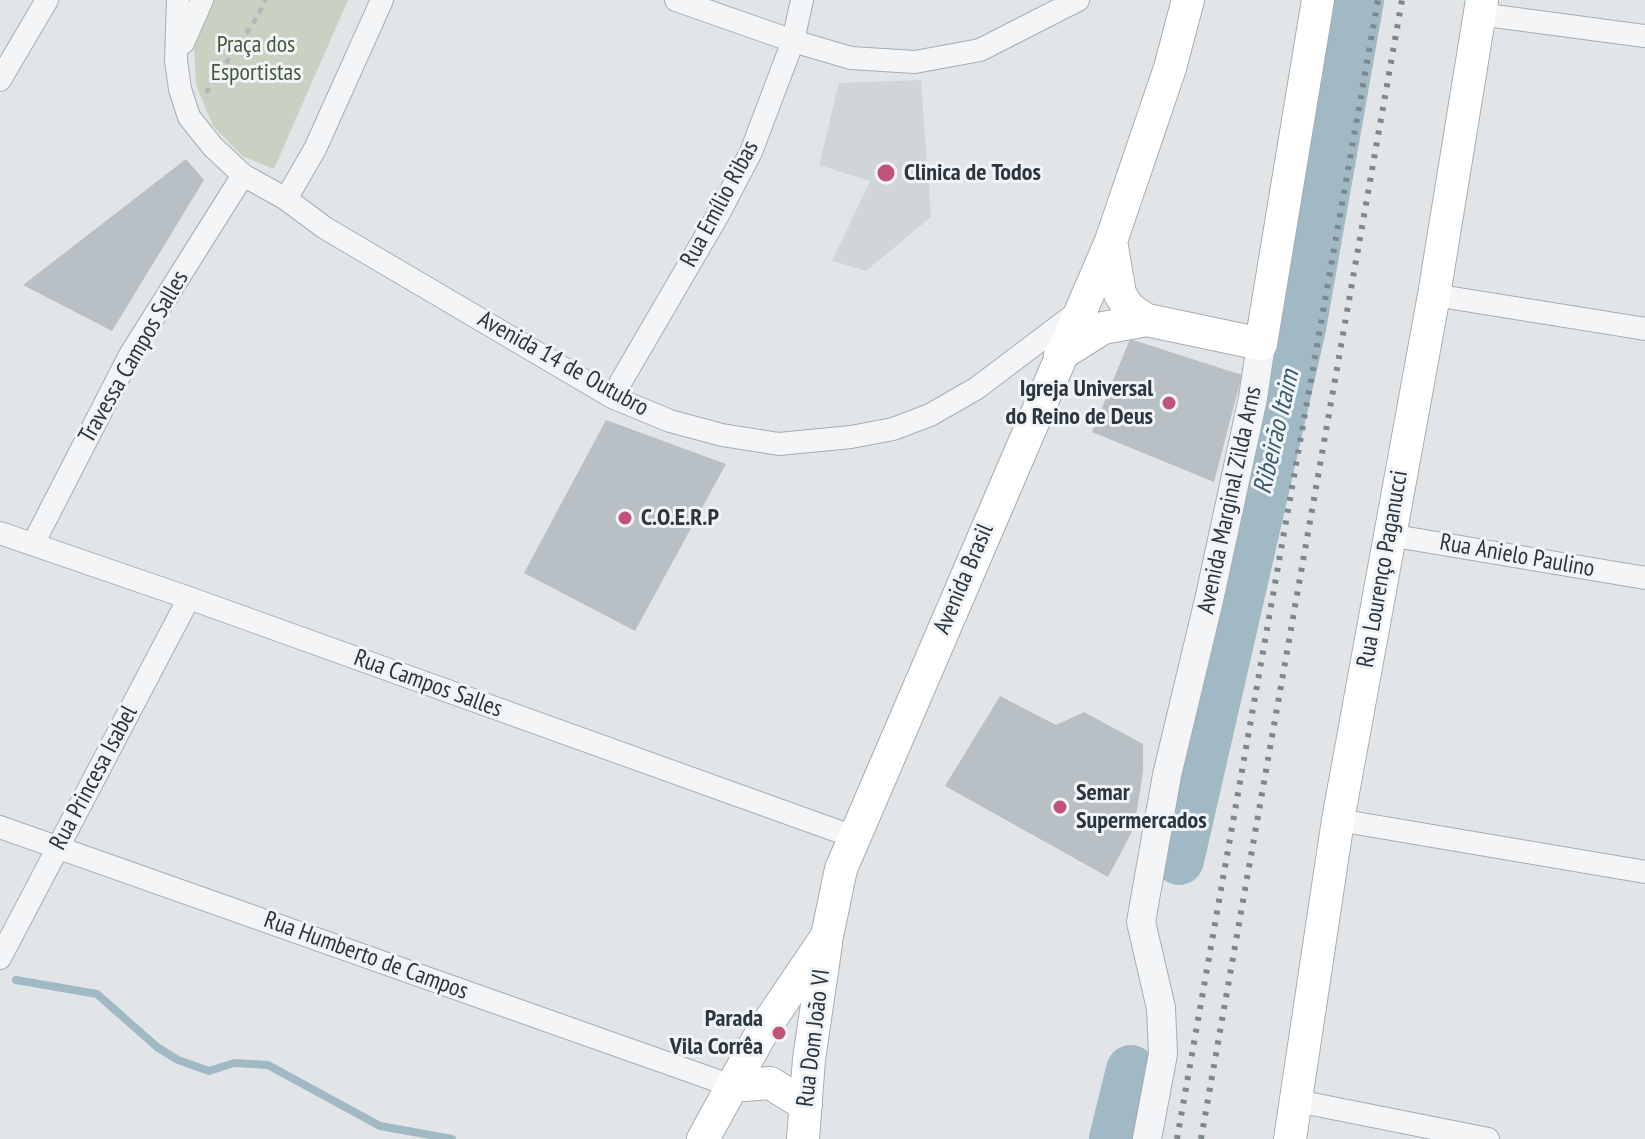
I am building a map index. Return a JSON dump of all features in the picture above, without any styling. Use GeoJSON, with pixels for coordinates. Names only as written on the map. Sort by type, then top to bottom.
{"type":"FeatureCollection","features":[{"type":"Feature","properties":{"kind":"main road","name":"Avenida Marginal Zilda Arns"},"geometry":{"type":"LineString","coordinates":[[1261,344],[1318,0]]}},
{"type":"Feature","properties":{"kind":"main road","name":"Avenida Brasil"},"geometry":{"type":"LineString","coordinates":[[703,1139],[762,1032],[827,936],[841,869],[854,837],[1111,241],[1166,81],[1187,1]]}},
{"type":"Feature","properties":{"kind":"main road","name":"Rua Lourenço Paganucci"},"geometry":{"type":"LineString","coordinates":[[1290,1139],[1338,820],[1434,295],[1480,7]]}},
{"type":"Feature","properties":{"kind":"main road"},"geometry":{"type":"LineString","coordinates":[[1111,241],[1120,294],[1128,307],[1147,320]]}},
{"type":"Feature","properties":{"kind":"main road"},"geometry":{"type":"LineString","coordinates":[[1060,355],[1103,328],[1147,320],[1261,344]]}},
{"type":"Feature","properties":{"kind":"main road","name":"Rua Dom João VI"},"geometry":{"type":"LineString","coordinates":[[803,1139],[809,1059],[827,936]]}},
{"type":"Feature","properties":{"kind":"main road"},"geometry":{"type":"LineString","coordinates":[[732,1086],[770,1083],[806,1105]]}},
{"type":"Feature","properties":{"kind":"street"},"geometry":{"type":"LineString","coordinates":[[0,80],[47,0]]}},
{"type":"Feature","properties":{"kind":"street","name":"Avenida 14 de Outubro"},"geometry":{"type":"LineString","coordinates":[[178,0],[176,60],[180,89],[189,117],[213,147],[243,175],[286,199],[325,228],[612,397],[670,421],[722,435],[779,444],[851,437],[893,429],[930,415],[977,388],[1080,310]]}},
{"type":"Feature","properties":{"kind":"street"},"geometry":{"type":"LineString","coordinates":[[176,60],[202,0]]}},
{"type":"Feature","properties":{"kind":"street"},"geometry":{"type":"LineString","coordinates":[[286,199],[315,149],[382,0]]}},
{"type":"Feature","properties":{"kind":"street"},"geometry":{"type":"LineString","coordinates":[[676,0],[851,58],[915,62],[980,50],[1078,0]]}},
{"type":"Feature","properties":{"kind":"street","name":"Rua Emílio Ribas"},"geometry":{"type":"LineString","coordinates":[[612,397],[751,152],[793,41],[802,0]]}},
{"type":"Feature","properties":{"kind":"street"},"geometry":{"type":"LineString","coordinates":[[1480,7],[1645,36]]}},
{"type":"Feature","properties":{"kind":"street","name":"Travessa Campos Salles"},"geometry":{"type":"LineString","coordinates":[[33,544],[130,355],[243,175]]}},
{"type":"Feature","properties":{"kind":"street"},"geometry":{"type":"LineString","coordinates":[[1434,295],[1645,329]]}},
{"type":"Feature","properties":{"kind":"street","name":"Avenida Marginal Zilda Arns"},"geometry":{"type":"LineString","coordinates":[[1147,1139],[1163,1054],[1161,1008],[1141,922],[1167,775],[1209,600],[1253,398],[1261,344]]}},
{"type":"Feature","properties":{"kind":"street","name":"Rua Campos Salles"},"geometry":{"type":"LineString","coordinates":[[0,533],[854,837]]}},
{"type":"Feature","properties":{"kind":"street","name":"Rua Anielo Paulino"},"geometry":{"type":"LineString","coordinates":[[1389,535],[1645,578]]}},
{"type":"Feature","properties":{"kind":"street","name":"Rua Princesa Isabel"},"geometry":{"type":"LineString","coordinates":[[0,958],[189,598]]}},
{"type":"Feature","properties":{"kind":"street"},"geometry":{"type":"LineString","coordinates":[[1338,820],[1645,872]]}},
{"type":"Feature","properties":{"kind":"street","name":"Rua Humberto de Campos"},"geometry":{"type":"LineString","coordinates":[[0,827],[732,1086]]}},
{"type":"Feature","properties":{"kind":"street"},"geometry":{"type":"LineString","coordinates":[[1297,1101],[1488,1139]]}},
{"type":"Feature","properties":{"kind":"path"},"geometry":{"type":"LineString","coordinates":[[189,117],[258,16],[265,0]]}},
{"type":"Feature","properties":{"kind":"shaded area","name":"Clinica de Todos"},"geometry":{"type":"Polygon","coordinates":[[[921,80],[931,217],[866,271],[832,261],[870,181],[819,165],[839,83],[921,80]]]}},
{"type":"Feature","properties":{"kind":"green space","name":"Praça dos Esportistas"},"geometry":{"type":"Polygon","coordinates":[[[209,0],[348,0],[274,169],[242,156],[213,126],[196,85],[194,45],[209,0]]]}},
{"type":"Feature","properties":{"kind":"building"},"geometry":{"type":"Polygon","coordinates":[[[186,159],[204,180],[112,331],[23,285],[186,159]]]}},
{"type":"Feature","properties":{"kind":"building","name":"Igreja Universal do Reino de Deus"},"geometry":{"type":"Polygon","coordinates":[[[1130,339],[1242,375],[1214,482],[1092,432],[1130,339]]]}},
{"type":"Feature","properties":{"kind":"building","name":"C.O.E.R.P"},"geometry":{"type":"Polygon","coordinates":[[[606,420],[726,464],[635,631],[524,573],[606,420]]]}},
{"type":"Feature","properties":{"kind":"building","name":"Semar Supermercados"},"geometry":{"type":"Polygon","coordinates":[[[1000,696],[1056,725],[1084,712],[1143,744],[1143,772],[1134,828],[1108,877],[945,786],[1000,696]]]}},
{"type":"Feature","properties":{"kind":"waterway","name":"Ribeirão Itaim"},"geometry":{"type":"LineString","coordinates":[[1179,860],[1301,328],[1359,0]]}},
{"type":"Feature","properties":{"kind":"waterway"},"geometry":{"type":"LineString","coordinates":[[16,980],[97,994],[157,1047],[178,1060],[209,1071],[234,1063],[268,1065],[380,1126],[452,1139]]}},
{"type":"Feature","properties":{"kind":"waterway","name":"Ribeirão Itaim"},"geometry":{"type":"LineString","coordinates":[[1114,1139],[1131,1070]]}},
{"type":"Feature","properties":{"kind":"railway"},"geometry":{"type":"LineString","coordinates":[[1177,1139],[1378,0]]}},
{"type":"Feature","properties":{"kind":"railway"},"geometry":{"type":"LineString","coordinates":[[1201,1139],[1402,0]]}},
{"type":"Feature","properties":{"kind":"place","name":"Clinica de Todos"},"geometry":{"type":"Point","coordinates":[886,173]}},
{"type":"Feature","properties":{"kind":"place","name":"Igreja Universal do Reino de Deus"},"geometry":{"type":"Point","coordinates":[1169,403]}},
{"type":"Feature","properties":{"kind":"place","name":"C.O.E.R.P"},"geometry":{"type":"Point","coordinates":[625,518]}},
{"type":"Feature","properties":{"kind":"place","name":"Semar Supermercados"},"geometry":{"type":"Point","coordinates":[1060,807]}},
{"type":"Feature","properties":{"kind":"place","name":"Parada Vila Corrêa"},"geometry":{"type":"Point","coordinates":[779,1033]}}]}
